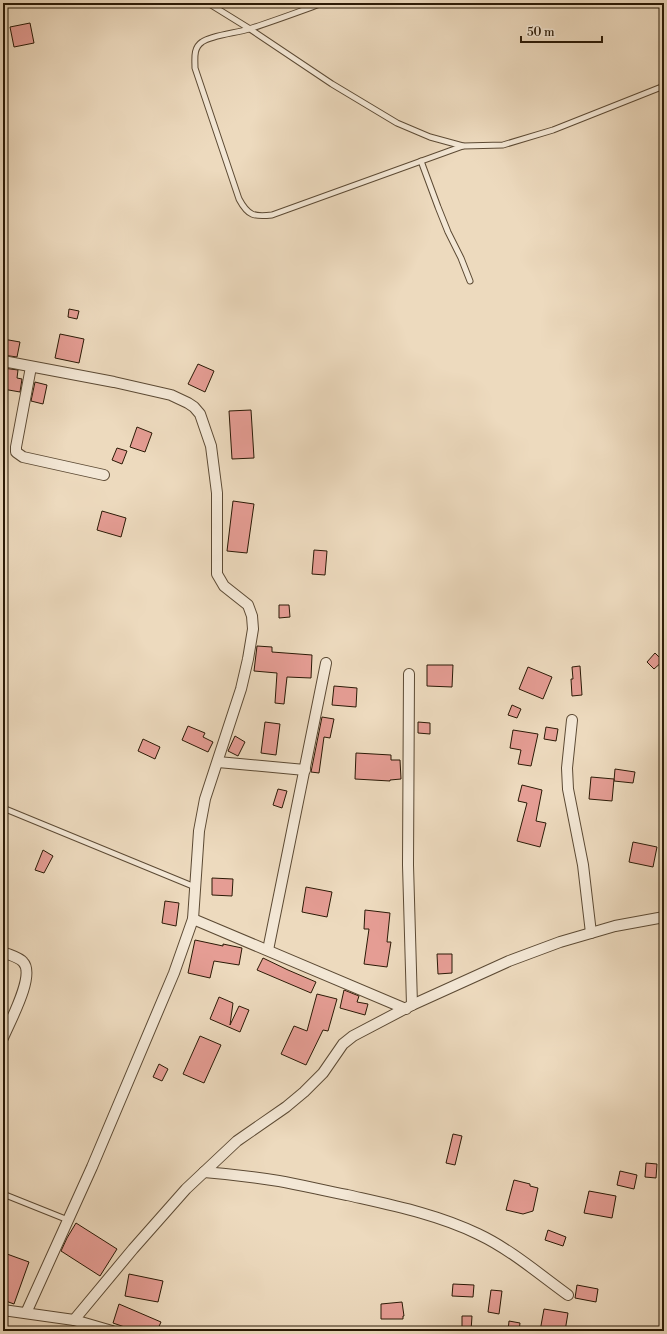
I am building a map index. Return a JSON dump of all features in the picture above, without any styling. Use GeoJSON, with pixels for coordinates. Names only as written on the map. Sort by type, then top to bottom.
{"type":"FeatureCollection","features":[{"type":"Feature","properties":{"kind":"street"},"geometry":{"type":"LineString","coordinates":[[3,362],[114,382],[171,395],[194,407],[200,414],[211,446],[217,493],[218,574],[224,586],[248,606],[252,616],[253,629],[241,689],[205,799],[199,831],[193,919],[174,973],[95,1160],[26,1313]]}},
{"type":"Feature","properties":{"kind":"street"},"geometry":{"type":"LineString","coordinates":[[31,367],[16,452],[23,457],[104,475]]}},
{"type":"Feature","properties":{"kind":"street"},"geometry":{"type":"LineString","coordinates":[[268,950],[326,662]]}},
{"type":"Feature","properties":{"kind":"street"},"geometry":{"type":"LineString","coordinates":[[409,674],[409,1007]]}},
{"type":"Feature","properties":{"kind":"street"},"geometry":{"type":"LineString","coordinates":[[572,720],[567,768],[568,788],[583,865],[591,933]]}},
{"type":"Feature","properties":{"kind":"street"},"geometry":{"type":"LineString","coordinates":[[218,762],[305,770]]}},
{"type":"Feature","properties":{"kind":"street"},"geometry":{"type":"LineString","coordinates":[[74,1320],[133,1249],[186,1189],[237,1140],[286,1107],[304,1092],[323,1073],[343,1044],[353,1036],[409,1007],[508,961],[560,942],[615,926],[664,917]]}},
{"type":"Feature","properties":{"kind":"street"},"geometry":{"type":"LineString","coordinates":[[193,919],[409,1007]]}},
{"type":"Feature","properties":{"kind":"street"},"geometry":{"type":"LineString","coordinates":[[3,952],[24,962],[27,968],[27,975],[18,1005],[3,1038]]}},
{"type":"Feature","properties":{"kind":"street"},"geometry":{"type":"LineString","coordinates":[[204,1172],[247,1176],[296,1185],[388,1204],[447,1222],[495,1243],[568,1295]]}},
{"type":"Feature","properties":{"kind":"street"},"geometry":{"type":"LineString","coordinates":[[3,1310],[74,1320],[112,1331]]}},
{"type":"Feature","properties":{"kind":"lane"},"geometry":{"type":"LineString","coordinates":[[208,3],[250,29],[332,84],[397,123],[430,137],[463,146],[503,145],[552,130],[664,86]]}},
{"type":"Feature","properties":{"kind":"lane"},"geometry":{"type":"LineString","coordinates":[[323,3],[250,29],[201,42],[195,53],[194,60],[197,75],[239,199],[244,209],[251,214],[260,216],[272,215],[463,146]]}},
{"type":"Feature","properties":{"kind":"lane"},"geometry":{"type":"LineString","coordinates":[[421,161],[448,232],[461,258],[470,281]]}},
{"type":"Feature","properties":{"kind":"lane"},"geometry":{"type":"LineString","coordinates":[[3,808],[195,887]]}},
{"type":"Feature","properties":{"kind":"lane"},"geometry":{"type":"LineString","coordinates":[[3,1194],[68,1220]]}},
{"type":"Feature","properties":{"kind":"building"},"geometry":{"type":"Polygon","coordinates":[[[30,23],[34,43],[14,47],[10,27],[30,23]]]}},
{"type":"Feature","properties":{"kind":"building"},"geometry":{"type":"Polygon","coordinates":[[[69,309],[79,311],[77,319],[68,317],[69,309]]]}},
{"type":"Feature","properties":{"kind":"building"},"geometry":{"type":"Polygon","coordinates":[[[60,334],[84,339],[79,363],[55,358],[60,334]]]}},
{"type":"Feature","properties":{"kind":"building"},"geometry":{"type":"Polygon","coordinates":[[[3,339],[20,342],[17,357],[3,355],[3,339]]]}},
{"type":"Feature","properties":{"kind":"building"},"geometry":{"type":"Polygon","coordinates":[[[198,364],[214,371],[205,392],[188,384],[198,364]]]}},
{"type":"Feature","properties":{"kind":"building"},"geometry":{"type":"Polygon","coordinates":[[[3,368],[18,370],[17,378],[22,379],[20,392],[3,389],[3,368]]]}},
{"type":"Feature","properties":{"kind":"building"},"geometry":{"type":"Polygon","coordinates":[[[35,382],[47,385],[43,404],[31,401],[35,382]]]}},
{"type":"Feature","properties":{"kind":"building"},"geometry":{"type":"Polygon","coordinates":[[[251,410],[254,458],[232,459],[229,411],[251,410]]]}},
{"type":"Feature","properties":{"kind":"building"},"geometry":{"type":"Polygon","coordinates":[[[137,427],[152,433],[145,452],[130,447],[137,427]]]}},
{"type":"Feature","properties":{"kind":"building"},"geometry":{"type":"Polygon","coordinates":[[[117,448],[127,451],[122,464],[112,460],[117,448]]]}},
{"type":"Feature","properties":{"kind":"building"},"geometry":{"type":"Polygon","coordinates":[[[233,501],[254,504],[247,553],[227,551],[233,501]]]}},
{"type":"Feature","properties":{"kind":"building"},"geometry":{"type":"Polygon","coordinates":[[[102,511],[126,518],[121,537],[97,530],[102,511]]]}},
{"type":"Feature","properties":{"kind":"building"},"geometry":{"type":"Polygon","coordinates":[[[314,550],[327,551],[325,575],[312,574],[314,550]]]}},
{"type":"Feature","properties":{"kind":"building"},"geometry":{"type":"Polygon","coordinates":[[[279,605],[289,605],[290,617],[279,618],[279,605]]]}},
{"type":"Feature","properties":{"kind":"building"},"geometry":{"type":"Polygon","coordinates":[[[257,646],[272,647],[272,652],[312,655],[311,678],[287,677],[284,704],[275,703],[277,673],[254,671],[257,646]]]}},
{"type":"Feature","properties":{"kind":"building"},"geometry":{"type":"Polygon","coordinates":[[[655,653],[663,661],[654,669],[647,662],[655,653]]]}},
{"type":"Feature","properties":{"kind":"building"},"geometry":{"type":"Polygon","coordinates":[[[427,665],[453,665],[452,687],[427,686],[427,665]]]}},
{"type":"Feature","properties":{"kind":"building"},"geometry":{"type":"Polygon","coordinates":[[[580,666],[582,695],[572,696],[572,667],[580,666]]]}},
{"type":"Feature","properties":{"kind":"building"},"geometry":{"type":"Polygon","coordinates":[[[528,667],[552,677],[543,699],[519,689],[528,667]]]}},
{"type":"Feature","properties":{"kind":"building"},"geometry":{"type":"Polygon","coordinates":[[[334,686],[357,688],[356,707],[332,705],[334,686]]]}},
{"type":"Feature","properties":{"kind":"building"},"geometry":{"type":"Polygon","coordinates":[[[512,705],[521,709],[517,718],[508,715],[512,705]]]}},
{"type":"Feature","properties":{"kind":"building"},"geometry":{"type":"Polygon","coordinates":[[[322,717],[334,719],[330,738],[324,737],[319,773],[311,772],[322,717]]]}},
{"type":"Feature","properties":{"kind":"building"},"geometry":{"type":"Polygon","coordinates":[[[265,722],[280,724],[276,755],[261,753],[265,722]]]}},
{"type":"Feature","properties":{"kind":"building"},"geometry":{"type":"Polygon","coordinates":[[[418,722],[430,723],[430,734],[418,733],[418,722]]]}},
{"type":"Feature","properties":{"kind":"building"},"geometry":{"type":"Polygon","coordinates":[[[188,726],[205,733],[203,737],[213,742],[208,752],[182,740],[188,726]]]}},
{"type":"Feature","properties":{"kind":"building"},"geometry":{"type":"Polygon","coordinates":[[[546,727],[558,729],[556,741],[544,739],[546,727]]]}},
{"type":"Feature","properties":{"kind":"building"},"geometry":{"type":"Polygon","coordinates":[[[513,730],[538,734],[531,766],[518,764],[521,750],[510,748],[513,730]]]}},
{"type":"Feature","properties":{"kind":"building"},"geometry":{"type":"Polygon","coordinates":[[[235,736],[245,742],[238,756],[228,751],[235,736]]]}},
{"type":"Feature","properties":{"kind":"building"},"geometry":{"type":"Polygon","coordinates":[[[143,739],[160,747],[155,759],[138,751],[143,739]]]}},
{"type":"Feature","properties":{"kind":"building"},"geometry":{"type":"Polygon","coordinates":[[[356,753],[391,755],[391,760],[400,760],[401,779],[390,781],[355,779],[356,753]]]}},
{"type":"Feature","properties":{"kind":"building"},"geometry":{"type":"Polygon","coordinates":[[[615,769],[635,772],[633,783],[614,781],[615,769]]]}},
{"type":"Feature","properties":{"kind":"building"},"geometry":{"type":"Polygon","coordinates":[[[591,777],[614,779],[612,801],[589,799],[591,777]]]}},
{"type":"Feature","properties":{"kind":"building"},"geometry":{"type":"Polygon","coordinates":[[[522,785],[542,790],[536,821],[546,823],[540,847],[517,841],[527,803],[518,801],[522,785]]]}},
{"type":"Feature","properties":{"kind":"building"},"geometry":{"type":"Polygon","coordinates":[[[278,789],[287,791],[282,808],[273,805],[278,789]]]}},
{"type":"Feature","properties":{"kind":"building"},"geometry":{"type":"Polygon","coordinates":[[[633,842],[657,847],[653,867],[629,862],[633,842]]]}},
{"type":"Feature","properties":{"kind":"building"},"geometry":{"type":"Polygon","coordinates":[[[43,850],[53,856],[44,873],[35,870],[43,850]]]}},
{"type":"Feature","properties":{"kind":"building"},"geometry":{"type":"Polygon","coordinates":[[[212,878],[233,879],[232,896],[212,895],[212,878]]]}},
{"type":"Feature","properties":{"kind":"building"},"geometry":{"type":"Polygon","coordinates":[[[306,887],[332,892],[327,917],[302,912],[306,887]]]}},
{"type":"Feature","properties":{"kind":"building"},"geometry":{"type":"Polygon","coordinates":[[[165,901],[179,903],[176,926],[162,923],[165,901]]]}},
{"type":"Feature","properties":{"kind":"building"},"geometry":{"type":"Polygon","coordinates":[[[365,910],[390,913],[387,942],[391,942],[387,967],[364,964],[369,929],[364,929],[365,910]]]}},
{"type":"Feature","properties":{"kind":"building"},"geometry":{"type":"Polygon","coordinates":[[[195,940],[223,946],[223,944],[242,948],[239,965],[214,961],[210,978],[188,973],[195,940]]]}},
{"type":"Feature","properties":{"kind":"building"},"geometry":{"type":"Polygon","coordinates":[[[437,954],[452,954],[452,973],[438,974],[437,954]]]}},
{"type":"Feature","properties":{"kind":"building"},"geometry":{"type":"Polygon","coordinates":[[[263,958],[316,982],[311,993],[257,970],[263,958]]]}},
{"type":"Feature","properties":{"kind":"building"},"geometry":{"type":"Polygon","coordinates":[[[344,990],[359,996],[357,1002],[368,1004],[365,1015],[340,1008],[344,990]]]}},
{"type":"Feature","properties":{"kind":"building"},"geometry":{"type":"Polygon","coordinates":[[[317,994],[337,999],[328,1031],[323,1030],[306,1065],[281,1054],[294,1026],[307,1031],[317,994]]]}},
{"type":"Feature","properties":{"kind":"building"},"geometry":{"type":"Polygon","coordinates":[[[219,997],[233,1003],[230,1025],[239,1006],[249,1010],[240,1032],[210,1019],[219,997]]]}},
{"type":"Feature","properties":{"kind":"building"},"geometry":{"type":"Polygon","coordinates":[[[200,1036],[221,1045],[204,1083],[183,1074],[200,1036]]]}},
{"type":"Feature","properties":{"kind":"building"},"geometry":{"type":"Polygon","coordinates":[[[159,1064],[168,1069],[162,1081],[153,1077],[159,1064]]]}},
{"type":"Feature","properties":{"kind":"building"},"geometry":{"type":"Polygon","coordinates":[[[453,1134],[462,1136],[455,1165],[446,1163],[453,1134]]]}},
{"type":"Feature","properties":{"kind":"building"},"geometry":{"type":"Polygon","coordinates":[[[646,1163],[657,1164],[656,1178],[645,1177],[646,1163]]]}},
{"type":"Feature","properties":{"kind":"building"},"geometry":{"type":"Polygon","coordinates":[[[620,1171],[637,1175],[634,1189],[617,1185],[620,1171]]]}},
{"type":"Feature","properties":{"kind":"building"},"geometry":{"type":"Polygon","coordinates":[[[514,1180],[530,1184],[530,1186],[538,1188],[533,1211],[523,1214],[506,1210],[514,1180]]]}},
{"type":"Feature","properties":{"kind":"building"},"geometry":{"type":"Polygon","coordinates":[[[589,1191],[616,1196],[612,1218],[584,1213],[589,1191]]]}},
{"type":"Feature","properties":{"kind":"building"},"geometry":{"type":"Polygon","coordinates":[[[76,1223],[117,1249],[100,1276],[61,1251],[76,1223]]]}},
{"type":"Feature","properties":{"kind":"building"},"geometry":{"type":"Polygon","coordinates":[[[548,1230],[566,1237],[563,1246],[545,1240],[548,1230]]]}},
{"type":"Feature","properties":{"kind":"building"},"geometry":{"type":"Polygon","coordinates":[[[7,1254],[29,1262],[14,1304],[3,1300],[3,1266],[7,1254]]]}},
{"type":"Feature","properties":{"kind":"building"},"geometry":{"type":"Polygon","coordinates":[[[129,1274],[163,1281],[158,1302],[125,1296],[129,1274]]]}},
{"type":"Feature","properties":{"kind":"building"},"geometry":{"type":"Polygon","coordinates":[[[453,1284],[474,1285],[473,1297],[452,1296],[453,1284]]]}},
{"type":"Feature","properties":{"kind":"building"},"geometry":{"type":"Polygon","coordinates":[[[577,1285],[598,1289],[596,1302],[575,1298],[577,1285]]]}},
{"type":"Feature","properties":{"kind":"building"},"geometry":{"type":"Polygon","coordinates":[[[491,1290],[502,1291],[499,1314],[488,1312],[491,1290]]]}},
{"type":"Feature","properties":{"kind":"building"},"geometry":{"type":"Polygon","coordinates":[[[402,1302],[403,1319],[381,1319],[381,1304],[402,1302]]]}},
{"type":"Feature","properties":{"kind":"building"},"geometry":{"type":"Polygon","coordinates":[[[119,1304],[161,1322],[157,1331],[136,1331],[113,1323],[119,1304]]]}},
{"type":"Feature","properties":{"kind":"building"},"geometry":{"type":"Polygon","coordinates":[[[544,1309],[568,1313],[565,1331],[540,1331],[544,1309]]]}},
{"type":"Feature","properties":{"kind":"building"},"geometry":{"type":"Polygon","coordinates":[[[462,1316],[472,1316],[471,1331],[462,1331],[462,1316]]]}},
{"type":"Feature","properties":{"kind":"building"},"geometry":{"type":"Polygon","coordinates":[[[509,1321],[520,1323],[519,1331],[508,1331],[509,1321]]]}}]}
